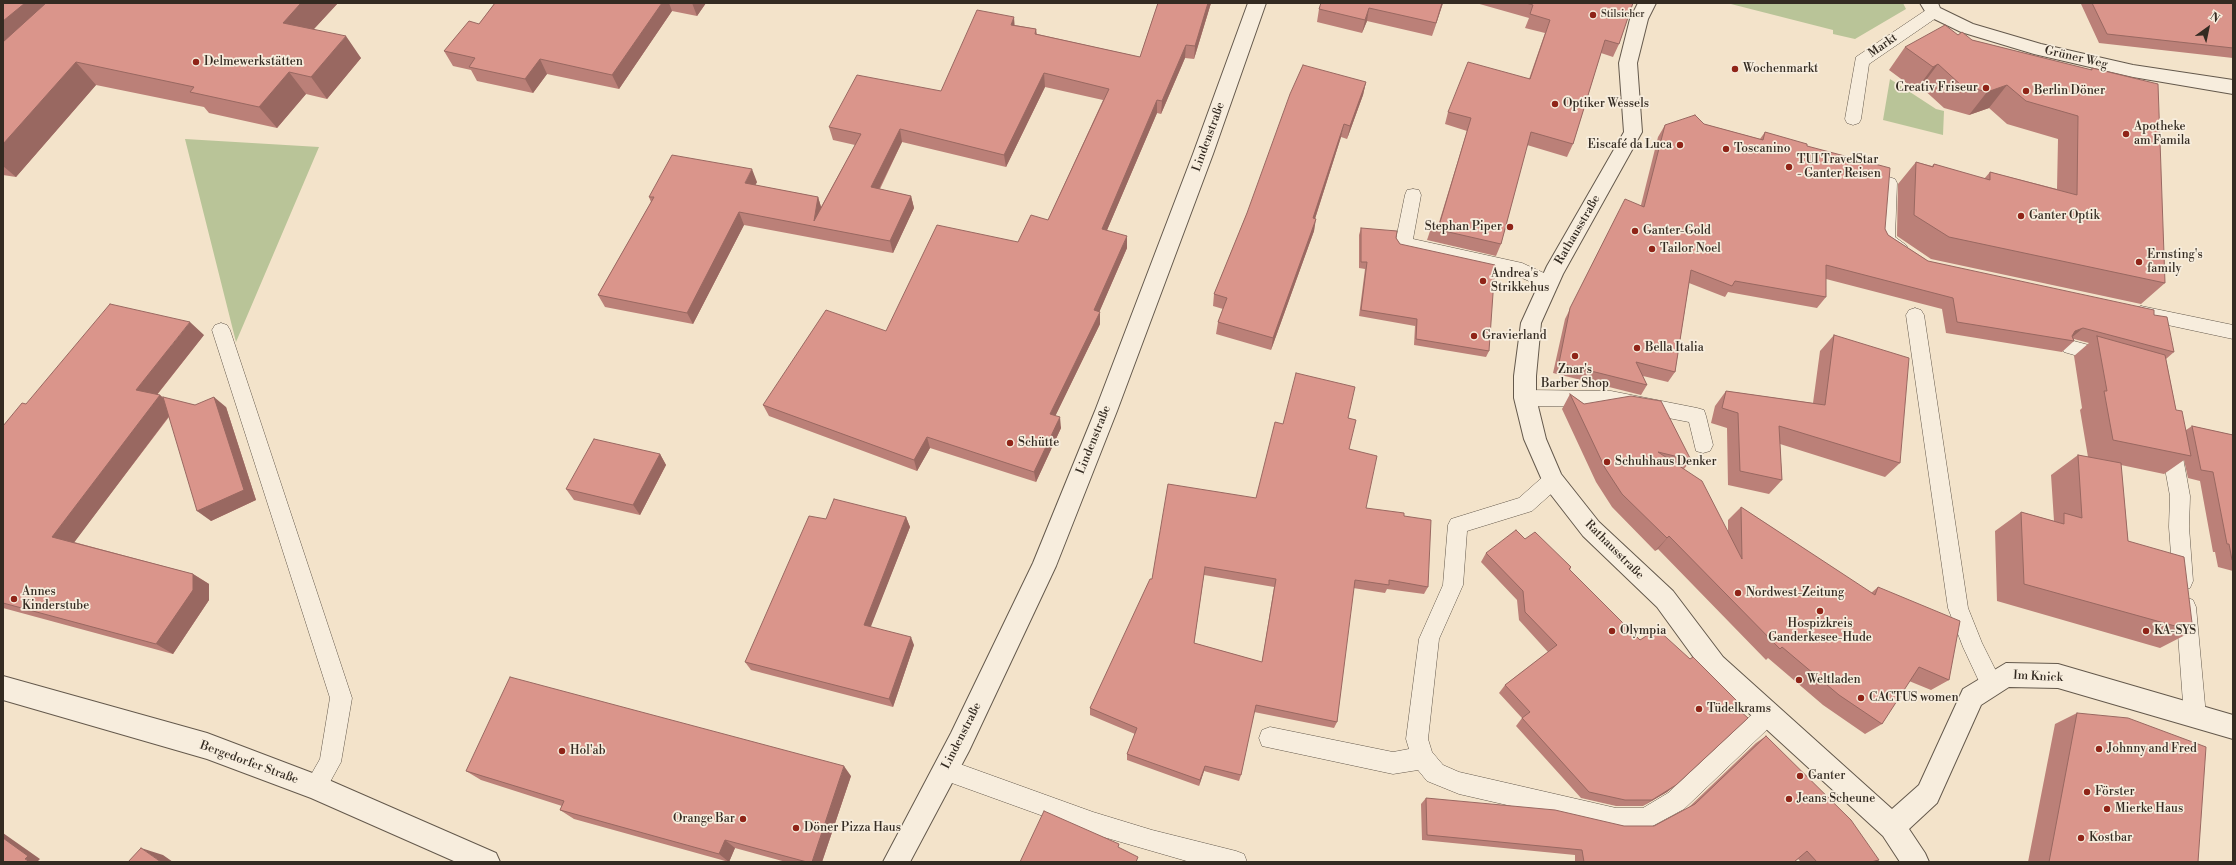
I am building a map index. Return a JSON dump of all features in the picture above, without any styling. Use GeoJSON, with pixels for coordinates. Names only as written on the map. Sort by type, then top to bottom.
{"type":"FeatureCollection","features":[{"type":"Feature","properties":{"kind":"street","name":"Lindenstraße"},"geometry":{"type":"LineString","coordinates":[[896,862],[946,770],[1044,566],[1106,411],[1203,154],[1257,3]]}},
{"type":"Feature","properties":{"kind":"street","name":"Rathausstraße"},"geometry":{"type":"LineString","coordinates":[[1647,3],[1639,19],[1628,63],[1633,132],[1549,283],[1531,323],[1525,376],[1525,398],[1535,439],[1553,480],[1591,530],[1665,599],[1714,665],[1892,826],[1916,862]]}},
{"type":"Feature","properties":{"kind":"street","name":"Grüner Weg"},"geometry":{"type":"LineString","coordinates":[[1931,7],[1967,28],[2061,55],[2133,71],[2233,87]]}},
{"type":"Feature","properties":{"kind":"street","name":"Im Knick"},"geometry":{"type":"LineString","coordinates":[[1892,826],[1928,794],[1972,697],[2006,675],[2058,676],[2233,727]]}},
{"type":"Feature","properties":{"kind":"street","name":"Bergedorfer Straße"},"geometry":{"type":"LineString","coordinates":[[3,688],[207,746],[315,788],[487,862]]}},
{"type":"Feature","properties":{"kind":"lane","name":"Markt"},"geometry":{"type":"LineString","coordinates":[[1853,119],[1862,61],[1931,7]]}},
{"type":"Feature","properties":{"kind":"lane"},"geometry":{"type":"LineString","coordinates":[[1889,183],[1886,240],[1912,258]]}},
{"type":"Feature","properties":{"kind":"lane"},"geometry":{"type":"LineString","coordinates":[[1413,195],[1404,244],[1516,268],[1549,283]]}},
{"type":"Feature","properties":{"kind":"lane"},"geometry":{"type":"LineString","coordinates":[[2125,309],[2233,332]]}},
{"type":"Feature","properties":{"kind":"lane"},"geometry":{"type":"LineString","coordinates":[[1915,315],[1958,608],[1973,647],[1992,685]]}},
{"type":"Feature","properties":{"kind":"lane"},"geometry":{"type":"LineString","coordinates":[[221,330],[341,698],[330,762],[315,788]]}},
{"type":"Feature","properties":{"kind":"lane"},"geometry":{"type":"LineString","coordinates":[[2070,347],[2120,360]]}},
{"type":"Feature","properties":{"kind":"lane"},"geometry":{"type":"LineString","coordinates":[[1525,398],[1611,399],[1696,416],[1702,444]]}},
{"type":"Feature","properties":{"kind":"lane"},"geometry":{"type":"LineString","coordinates":[[2166,423],[2180,496],[2178,509],[2181,562],[2190,637],[2195,716]]}},
{"type":"Feature","properties":{"kind":"lane"},"geometry":{"type":"LineString","coordinates":[[1553,480],[1525,506],[1458,525],[1453,585],[1429,639],[1417,739],[1423,758],[1435,773],[1459,783],[1616,819],[1645,819],[1676,801],[1768,714]]}},
{"type":"Feature","properties":{"kind":"lane"},"geometry":{"type":"LineString","coordinates":[[1270,738],[1393,763],[1423,758]]}},
{"type":"Feature","properties":{"kind":"lane"},"geometry":{"type":"LineString","coordinates":[[946,770],[1093,823],[1152,841],[1236,862]]}},
{"type":"Feature","properties":{"kind":"green space"},"geometry":{"type":"Polygon","coordinates":[[[1727,3],[1903,3],[1906,9],[1855,39],[1833,34],[1833,30],[1727,3]]]}},
{"type":"Feature","properties":{"kind":"green space"},"geometry":{"type":"Polygon","coordinates":[[[1890,79],[1936,109],[1944,111],[1943,135],[1883,120],[1890,79]]]}},
{"type":"Feature","properties":{"kind":"green space"},"geometry":{"type":"Polygon","coordinates":[[[185,139],[319,147],[236,342],[185,139]]]}},
{"type":"Feature","properties":{"kind":"building"},"geometry":{"type":"Polygon","coordinates":[[[3,3],[25,3],[3,21],[3,3]]]}},
{"type":"Feature","properties":{"kind":"building"},"geometry":{"type":"Polygon","coordinates":[[[46,3],[301,3],[283,23],[346,36],[311,77],[289,72],[259,107],[190,92],[194,87],[76,62],[3,144],[3,42],[46,3]]]}},
{"type":"Feature","properties":{"kind":"building"},"geometry":{"type":"Polygon","coordinates":[[[495,3],[662,3],[612,75],[540,59],[525,79],[469,67],[475,58],[444,51],[469,21],[479,24],[495,3]]]}},
{"type":"Feature","properties":{"kind":"building"},"geometry":{"type":"Polygon","coordinates":[[[1158,3],[1208,3],[1195,46],[1186,45],[1162,101],[1157,100],[1102,229],[1127,236],[1094,310],[1100,312],[1050,414],[1060,417],[1034,472],[927,437],[914,460],[763,405],[826,310],[886,331],[937,225],[1018,242],[1031,215],[1048,220],[1109,89],[1044,73],[1004,155],[900,129],[871,187],[911,196],[890,241],[739,212],[687,313],[598,295],[654,197],[649,197],[672,155],[752,169],[745,183],[818,197],[814,221],[861,134],[829,127],[857,75],[941,91],[977,10],[1014,17],[1011,25],[1036,29],[1035,34],[1140,57],[1158,3]]]}},
{"type":"Feature","properties":{"kind":"building"},"geometry":{"type":"Polygon","coordinates":[[[1321,3],[1442,3],[1436,23],[1369,8],[1365,20],[1319,9],[1321,3]]]}},
{"type":"Feature","properties":{"kind":"building"},"geometry":{"type":"Polygon","coordinates":[[[1526,3],[1633,3],[1619,44],[1605,40],[1573,144],[1531,132],[1501,244],[1431,228],[1438,229],[1471,118],[1448,112],[1468,62],[1530,79],[1550,20],[1530,14],[1533,5],[1526,3]]]}},
{"type":"Feature","properties":{"kind":"building"},"geometry":{"type":"Polygon","coordinates":[[[2092,3],[2233,3],[2233,48],[2107,34],[2092,3]]]}},
{"type":"Feature","properties":{"kind":"building"},"geometry":{"type":"Polygon","coordinates":[[[1945,25],[1958,35],[1962,32],[1972,40],[2092,70],[2092,68],[2158,84],[2165,283],[1949,237],[1914,215],[1916,162],[1933,167],[1934,164],[1990,180],[1990,172],[2077,195],[2078,116],[2026,101],[2007,85],[1987,92],[1961,85],[1938,64],[1933,67],[1905,47],[1945,25]]]}},
{"type":"Feature","properties":{"kind":"building"},"geometry":{"type":"Polygon","coordinates":[[[1303,65],[1366,82],[1350,126],[1344,124],[1313,218],[1316,219],[1273,338],[1218,322],[1227,298],[1214,294],[1247,213],[1290,94],[1303,65]]]}},
{"type":"Feature","properties":{"kind":"building"},"geometry":{"type":"Polygon","coordinates":[[[1695,115],[1704,124],[1763,140],[1765,132],[1807,144],[1807,146],[1890,168],[1885,229],[1888,235],[1928,261],[2154,310],[2154,315],[2167,317],[2174,352],[2083,328],[2075,331],[2072,336],[2074,341],[1957,322],[1953,298],[1826,265],[1826,297],[1735,281],[1732,286],[1691,270],[1675,372],[1636,362],[1647,385],[1559,363],[1570,308],[1625,199],[1644,207],[1665,125],[1695,115]]]}},
{"type":"Feature","properties":{"kind":"building"},"geometry":{"type":"Polygon","coordinates":[[[1361,228],[1397,231],[1396,238],[1400,244],[1495,265],[1489,351],[1416,339],[1417,319],[1361,310],[1367,262],[1361,262],[1361,228]]]}},
{"type":"Feature","properties":{"kind":"building"},"geometry":{"type":"Polygon","coordinates":[[[110,304],[190,322],[136,390],[160,395],[52,537],[193,574],[193,590],[156,644],[3,603],[3,426],[22,403],[26,404],[110,304]]]}},
{"type":"Feature","properties":{"kind":"building"},"geometry":{"type":"Polygon","coordinates":[[[1834,335],[1909,358],[1900,463],[1779,426],[1782,480],[1740,471],[1738,413],[1722,408],[1726,391],[1825,405],[1834,335]]]}},
{"type":"Feature","properties":{"kind":"building"},"geometry":{"type":"Polygon","coordinates":[[[2097,336],[2165,355],[2176,410],[2182,411],[2191,456],[2113,440],[2104,391],[2107,391],[2097,336]]]}},
{"type":"Feature","properties":{"kind":"building"},"geometry":{"type":"Polygon","coordinates":[[[1296,373],[1355,387],[1348,418],[1356,420],[1349,449],[1377,456],[1366,508],[1404,513],[1404,516],[1431,520],[1428,587],[1389,580],[1389,585],[1355,580],[1337,722],[1256,705],[1241,775],[1205,766],[1200,780],[1127,754],[1137,728],[1090,708],[1150,579],[1152,579],[1168,484],[1256,498],[1275,422],[1283,424],[1296,373]],[[1205,567],[1194,643],[1262,662],[1276,579],[1205,567]]]}},
{"type":"Feature","properties":{"kind":"building"},"geometry":{"type":"Polygon","coordinates":[[[1570,394],[1584,404],[1631,396],[1661,401],[1691,460],[1658,452],[1702,481],[1742,559],[1741,507],[1875,595],[1878,587],[1960,621],[1949,680],[1919,667],[1882,724],[1839,695],[1782,647],[1780,649],[1669,536],[1667,538],[1622,494],[1605,468],[1570,394]]]}},
{"type":"Feature","properties":{"kind":"building"},"geometry":{"type":"Polygon","coordinates":[[[163,397],[195,405],[214,397],[244,490],[197,511],[163,397]]]}},
{"type":"Feature","properties":{"kind":"building"},"geometry":{"type":"Polygon","coordinates":[[[2192,426],[2233,435],[2233,560],[2229,544],[2227,544],[2213,472],[2201,470],[2192,426]]]}},
{"type":"Feature","properties":{"kind":"building"},"geometry":{"type":"Polygon","coordinates":[[[594,439],[660,454],[633,505],[566,489],[594,439]]]}},
{"type":"Feature","properties":{"kind":"building"},"geometry":{"type":"Polygon","coordinates":[[[2078,455],[2121,463],[2128,541],[2184,557],[2193,631],[2024,584],[2021,512],[2064,524],[2064,513],[2082,518],[2078,455]]]}},
{"type":"Feature","properties":{"kind":"building"},"geometry":{"type":"Polygon","coordinates":[[[834,499],[906,517],[864,625],[911,637],[889,699],[745,662],[809,516],[826,519],[834,499]]]}},
{"type":"Feature","properties":{"kind":"building"},"geometry":{"type":"Polygon","coordinates":[[[1516,530],[1525,539],[1535,532],[1571,567],[1569,569],[1640,640],[1657,629],[1690,659],[1693,657],[1739,703],[1737,705],[1741,708],[1739,710],[1748,718],[1676,785],[1652,800],[1625,800],[1589,792],[1522,718],[1530,712],[1505,685],[1557,645],[1525,612],[1523,591],[1486,553],[1516,530]]]}},
{"type":"Feature","properties":{"kind":"building"},"geometry":{"type":"Polygon","coordinates":[[[510,677],[844,766],[812,862],[807,862],[725,840],[719,854],[560,810],[564,801],[466,771],[510,677]]]}},
{"type":"Feature","properties":{"kind":"building","name":"Mierke Haus"},"geometry":{"type":"Polygon","coordinates":[[[2077,713],[2128,718],[2206,747],[2198,862],[2049,862],[2077,713]]]}},
{"type":"Feature","properties":{"kind":"building"},"geometry":{"type":"Polygon","coordinates":[[[1766,736],[1851,820],[1879,860],[1871,862],[1817,862],[1807,851],[1794,862],[1584,862],[1582,850],[1427,835],[1426,798],[1555,810],[1624,826],[1654,826],[1695,804],[1766,736]]]}},
{"type":"Feature","properties":{"kind":"building"},"geometry":{"type":"Polygon","coordinates":[[[1044,811],[1119,844],[1118,847],[1138,857],[1136,862],[1020,862],[1044,811]]]}},
{"type":"Feature","properties":{"kind":"building"},"geometry":{"type":"Polygon","coordinates":[[[3,838],[28,856],[25,859],[30,862],[3,862],[3,838]]]}},
{"type":"Feature","properties":{"kind":"building"},"geometry":{"type":"Polygon","coordinates":[[[141,848],[161,862],[128,862],[141,848]]]}},
{"type":"Feature","properties":{"kind":"place","name":"Stilsicher"},"geometry":{"type":"Point","coordinates":[1593,15]}},
{"type":"Feature","properties":{"kind":"place","name":"Delmewerkstätten"},"geometry":{"type":"Point","coordinates":[196,62]}},
{"type":"Feature","properties":{"kind":"place","name":"Wochenmarkt"},"geometry":{"type":"Point","coordinates":[1735,69]}},
{"type":"Feature","properties":{"kind":"place","name":"Creativ Friseur"},"geometry":{"type":"Point","coordinates":[1986,88]}},
{"type":"Feature","properties":{"kind":"place","name":"Berlin Döner"},"geometry":{"type":"Point","coordinates":[2026,91]}},
{"type":"Feature","properties":{"kind":"place","name":"Optiker Wessels"},"geometry":{"type":"Point","coordinates":[1555,104]}},
{"type":"Feature","properties":{"kind":"place","name":"Apotheke am Famila"},"geometry":{"type":"Point","coordinates":[2126,134]}},
{"type":"Feature","properties":{"kind":"place","name":"Eiscafé da Luca"},"geometry":{"type":"Point","coordinates":[1680,145]}},
{"type":"Feature","properties":{"kind":"place","name":"Toscanino"},"geometry":{"type":"Point","coordinates":[1726,149]}},
{"type":"Feature","properties":{"kind":"place","name":"TUI TravelStar - Ganter Reisen"},"geometry":{"type":"Point","coordinates":[1789,167]}},
{"type":"Feature","properties":{"kind":"place","name":"Ganter Optik"},"geometry":{"type":"Point","coordinates":[2021,216]}},
{"type":"Feature","properties":{"kind":"place","name":"Stephan Piper"},"geometry":{"type":"Point","coordinates":[1510,227]}},
{"type":"Feature","properties":{"kind":"place","name":"Ganter-Gold"},"geometry":{"type":"Point","coordinates":[1635,231]}},
{"type":"Feature","properties":{"kind":"place","name":"Tailor Noel"},"geometry":{"type":"Point","coordinates":[1652,249]}},
{"type":"Feature","properties":{"kind":"place","name":"Ernsting's family"},"geometry":{"type":"Point","coordinates":[2139,262]}},
{"type":"Feature","properties":{"kind":"place","name":"Andrea's Strikkehus"},"geometry":{"type":"Point","coordinates":[1483,281]}},
{"type":"Feature","properties":{"kind":"place","name":"Gravierland"},"geometry":{"type":"Point","coordinates":[1474,336]}},
{"type":"Feature","properties":{"kind":"place","name":"Bella Italia"},"geometry":{"type":"Point","coordinates":[1637,348]}},
{"type":"Feature","properties":{"kind":"place","name":"Znar's Barber Shop"},"geometry":{"type":"Point","coordinates":[1575,356]}},
{"type":"Feature","properties":{"kind":"place","name":"Schütte"},"geometry":{"type":"Point","coordinates":[1010,443]}},
{"type":"Feature","properties":{"kind":"place","name":"Schuhhaus Denker"},"geometry":{"type":"Point","coordinates":[1607,462]}},
{"type":"Feature","properties":{"kind":"place","name":"Nordwest-Zeitung"},"geometry":{"type":"Point","coordinates":[1738,593]}},
{"type":"Feature","properties":{"kind":"place","name":"Annes Kinderstube"},"geometry":{"type":"Point","coordinates":[14,599]}},
{"type":"Feature","properties":{"kind":"place","name":"Hospizkreis Ganderkesee-Hude"},"geometry":{"type":"Point","coordinates":[1820,611]}},
{"type":"Feature","properties":{"kind":"place","name":"Olympia"},"geometry":{"type":"Point","coordinates":[1612,631]}},
{"type":"Feature","properties":{"kind":"place","name":"KA-SYS"},"geometry":{"type":"Point","coordinates":[2146,631]}},
{"type":"Feature","properties":{"kind":"place","name":"Weltladen"},"geometry":{"type":"Point","coordinates":[1799,680]}},
{"type":"Feature","properties":{"kind":"place","name":"CACTUS women"},"geometry":{"type":"Point","coordinates":[1861,698]}},
{"type":"Feature","properties":{"kind":"place","name":"Tüdelkrams"},"geometry":{"type":"Point","coordinates":[1699,709]}},
{"type":"Feature","properties":{"kind":"place","name":"Johnny and Fred"},"geometry":{"type":"Point","coordinates":[2099,749]}},
{"type":"Feature","properties":{"kind":"place","name":"Hol'ab"},"geometry":{"type":"Point","coordinates":[562,751]}},
{"type":"Feature","properties":{"kind":"place","name":"Ganter"},"geometry":{"type":"Point","coordinates":[1800,776]}},
{"type":"Feature","properties":{"kind":"place","name":"Förster"},"geometry":{"type":"Point","coordinates":[2087,792]}},
{"type":"Feature","properties":{"kind":"place","name":"Jeans Scheune"},"geometry":{"type":"Point","coordinates":[1789,799]}},
{"type":"Feature","properties":{"kind":"place","name":"Mierke Haus"},"geometry":{"type":"Point","coordinates":[2107,809]}},
{"type":"Feature","properties":{"kind":"place","name":"Orange Bar"},"geometry":{"type":"Point","coordinates":[743,819]}},
{"type":"Feature","properties":{"kind":"place","name":"Döner Pizza Haus"},"geometry":{"type":"Point","coordinates":[796,828]}},
{"type":"Feature","properties":{"kind":"place","name":"Kostbar"},"geometry":{"type":"Point","coordinates":[2081,838]}}]}
